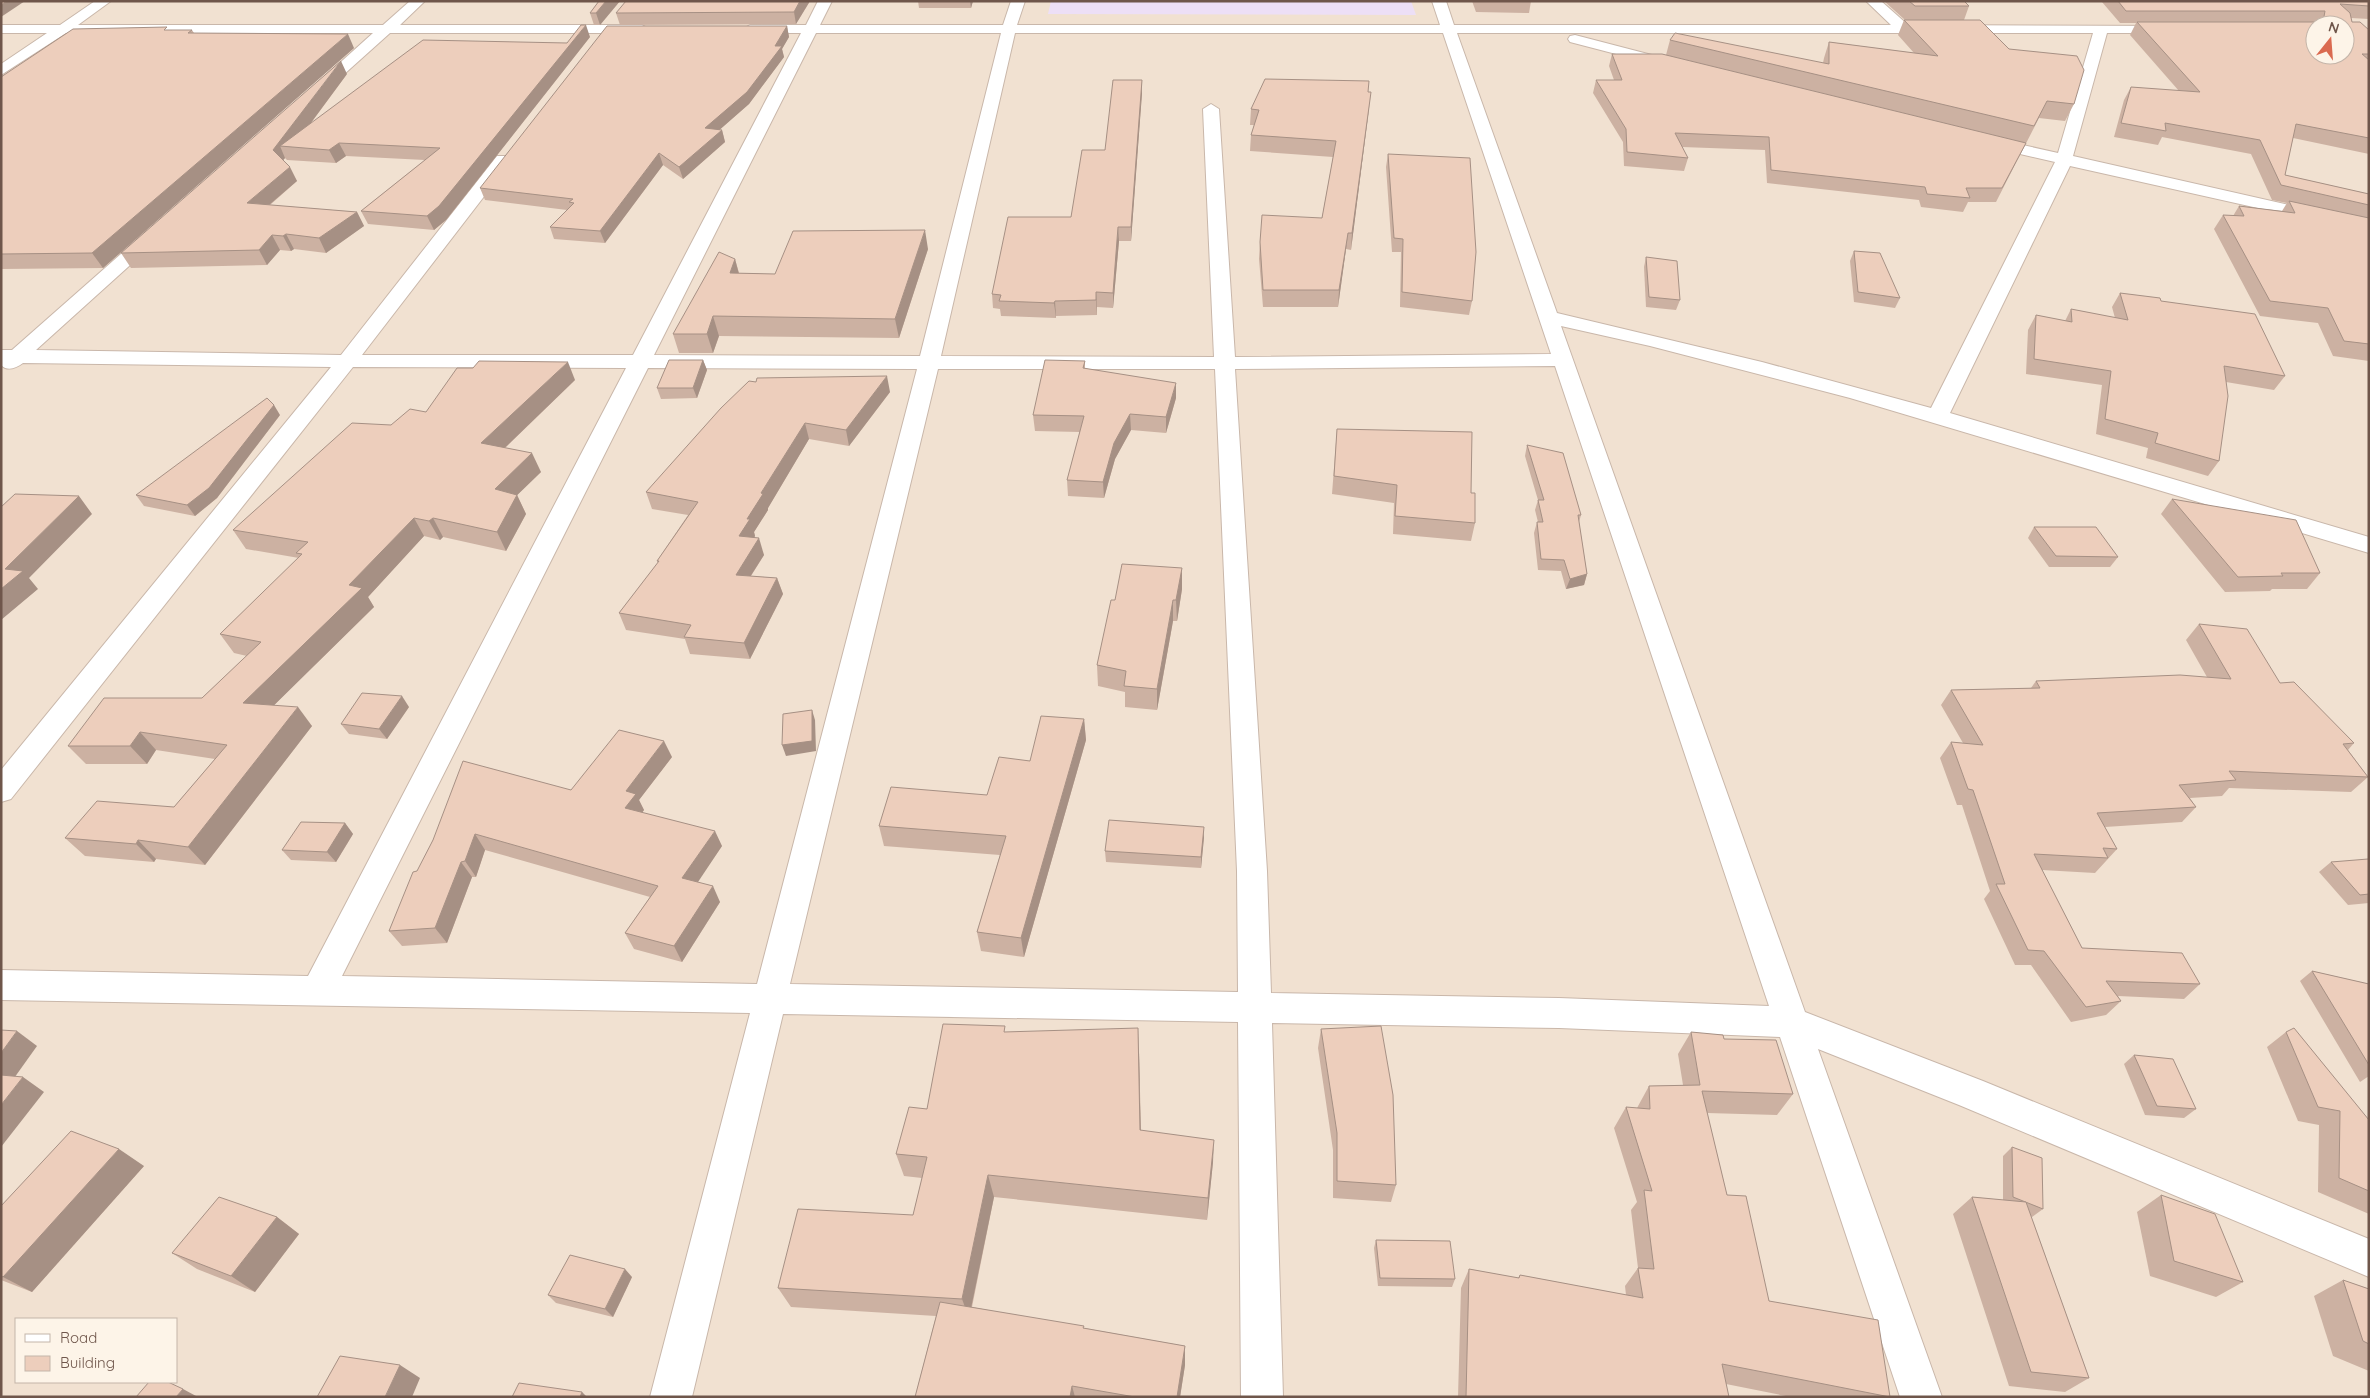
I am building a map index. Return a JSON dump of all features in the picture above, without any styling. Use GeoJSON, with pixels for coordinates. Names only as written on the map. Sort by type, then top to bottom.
{"type":"FeatureCollection","features":[{"type":"Feature","properties":{"kind":"street"},"geometry":{"type":"LineString","coordinates":[[1,71],[104,1]]}},
{"type":"Feature","properties":{"kind":"street"},"geometry":{"type":"LineString","coordinates":[[304,102],[418,1]]}},
{"type":"Feature","properties":{"kind":"street"},"geometry":{"type":"LineString","coordinates":[[317,992],[825,1]]}},
{"type":"Feature","properties":{"kind":"street"},"geometry":{"type":"LineString","coordinates":[[671,1397],[929,362],[1009,29],[1018,1]]}},
{"type":"Feature","properties":{"kind":"street"},"geometry":{"type":"LineString","coordinates":[[1439,1],[1921,1397]]}},
{"type":"Feature","properties":{"kind":"street"},"geometry":{"type":"LineString","coordinates":[[1873,1],[1904,29]]}},
{"type":"Feature","properties":{"kind":"street"},"geometry":{"type":"LineString","coordinates":[[1,29],[385,31],[612,22],[654,29]]}},
{"type":"Feature","properties":{"kind":"street"},"geometry":{"type":"LineString","coordinates":[[588,52],[612,22]]}},
{"type":"Feature","properties":{"kind":"street"},"geometry":{"type":"LineString","coordinates":[[732,29],[2189,29]]}},
{"type":"Feature","properties":{"kind":"street"},"geometry":{"type":"LineString","coordinates":[[1540,29],[1681,67]]}},
{"type":"Feature","properties":{"kind":"street"},"geometry":{"type":"LineString","coordinates":[[1938,416],[2064,160],[2101,29]]}},
{"type":"Feature","properties":{"kind":"street"},"geometry":{"type":"LineString","coordinates":[[1211,110],[1252,871],[1253,1007],[1262,1397]]}},
{"type":"Feature","properties":{"kind":"street"},"geometry":{"type":"LineString","coordinates":[[1970,138],[2369,228]]}},
{"type":"Feature","properties":{"kind":"street"},"geometry":{"type":"LineString","coordinates":[[1,790],[347,361],[515,145]]}},
{"type":"Feature","properties":{"kind":"street"},"geometry":{"type":"LineString","coordinates":[[1,370],[9,356],[164,226]]}},
{"type":"Feature","properties":{"kind":"street"},"geometry":{"type":"LineString","coordinates":[[1547,317],[1686,349],[1938,416],[2369,545]]}},
{"type":"Feature","properties":{"kind":"street"},"geometry":{"type":"LineString","coordinates":[[9,356],[347,361],[641,362],[1225,363],[1564,360]]}},
{"type":"Feature","properties":{"kind":"street"},"geometry":{"type":"LineString","coordinates":[[1,985],[1559,1013],[1790,1022],[1971,1093],[2369,1258]]}},
{"type":"Feature","properties":{"kind":"shaded area"},"geometry":{"type":"Polygon","coordinates":[[[1,1],[2369,1],[2369,1397],[1,1397],[1,1]]]}},
{"type":"Feature","properties":{"kind":"shaded area"},"geometry":{"type":"Polygon","coordinates":[[[1051,1],[1411,1],[1416,15],[1048,14],[1051,1]]]}},
{"type":"Feature","properties":{"kind":"building"},"geometry":{"type":"Polygon","coordinates":[[[599,1],[606,1],[596,13],[590,13],[599,1]]]}},
{"type":"Feature","properties":{"kind":"building"},"geometry":{"type":"Polygon","coordinates":[[[626,1],[800,1],[794,12],[616,13],[626,1]]]}},
{"type":"Feature","properties":{"kind":"building"},"geometry":{"type":"Polygon","coordinates":[[[1909,1],[1964,1],[1969,6],[1915,6],[1909,1]]]}},
{"type":"Feature","properties":{"kind":"building"},"geometry":{"type":"Polygon","coordinates":[[[2118,1],[2369,1],[2369,6],[2340,4],[2350,15],[2324,15],[2325,11],[2126,11],[2118,1]]]}},
{"type":"Feature","properties":{"kind":"building"},"geometry":{"type":"Polygon","coordinates":[[[1904,20],[1980,20],[2009,49],[2077,56],[2084,70],[2074,104],[2047,101],[2034,126],[1670,40],[1675,33],[1829,64],[1829,42],[1938,56],[1904,20]]]}},
{"type":"Feature","properties":{"kind":"building"},"geometry":{"type":"Polygon","coordinates":[[[2137,22],[2305,22],[2305,65],[2355,65],[2355,22],[2360,22],[2369,30],[2369,54],[2362,54],[2369,60],[2369,138],[2296,124],[2285,175],[2369,194],[2369,205],[2281,185],[2260,140],[2165,123],[2166,131],[2121,123],[2131,87],[2200,92],[2137,22]]]}},
{"type":"Feature","properties":{"kind":"building"},"geometry":{"type":"Polygon","coordinates":[[[581,25],[586,25],[439,206],[427,216],[361,211],[440,148],[339,143],[329,150],[280,146],[423,40],[567,43],[581,25]]]}},
{"type":"Feature","properties":{"kind":"building"},"geometry":{"type":"Polygon","coordinates":[[[607,26],[787,26],[775,46],[782,46],[747,92],[705,128],[722,130],[679,167],[659,153],[600,231],[550,227],[574,203],[569,202],[573,199],[480,188],[607,26]]]}},
{"type":"Feature","properties":{"kind":"building"},"geometry":{"type":"Polygon","coordinates":[[[167,27],[164,30],[192,30],[188,33],[348,34],[92,253],[1,254],[1,77],[73,29],[167,27]]]}},
{"type":"Feature","properties":{"kind":"building"},"geometry":{"type":"Polygon","coordinates":[[[1612,54],[1662,54],[2026,143],[2002,188],[1966,188],[1970,198],[1927,194],[1925,187],[1771,170],[1769,137],[1675,133],[1688,158],[1627,152],[1626,129],[1596,80],[1622,80],[1612,54]]]}},
{"type":"Feature","properties":{"kind":"building"},"geometry":{"type":"Polygon","coordinates":[[[341,61],[273,150],[290,167],[247,203],[357,212],[319,238],[286,234],[283,236],[272,235],[259,250],[121,253],[341,61]]]}},
{"type":"Feature","properties":{"kind":"building"},"geometry":{"type":"Polygon","coordinates":[[[1265,79],[1369,81],[1368,92],[1371,92],[1352,233],[1348,233],[1339,290],[1263,290],[1260,242],[1262,215],[1322,218],[1336,141],[1251,135],[1259,110],[1251,109],[1265,79]]]}},
{"type":"Feature","properties":{"kind":"building"},"geometry":{"type":"Polygon","coordinates":[[[1113,80],[1142,80],[1131,227],[1118,227],[1113,293],[1096,292],[1096,300],[1055,301],[1054,303],[999,301],[1001,295],[992,294],[1008,217],[1071,217],[1082,150],[1105,150],[1113,80]]]}},
{"type":"Feature","properties":{"kind":"building"},"geometry":{"type":"Polygon","coordinates":[[[1388,154],[1470,158],[1476,252],[1472,301],[1402,292],[1403,239],[1394,238],[1388,154]]]}},
{"type":"Feature","properties":{"kind":"building"},"geometry":{"type":"Polygon","coordinates":[[[2289,201],[2369,218],[2369,344],[2344,341],[2328,308],[2270,301],[2223,215],[2244,216],[2239,206],[2295,213],[2289,201]]]}},
{"type":"Feature","properties":{"kind":"building"},"geometry":{"type":"Polygon","coordinates":[[[925,230],[895,319],[713,316],[707,334],[673,334],[719,252],[735,259],[730,273],[775,274],[793,231],[925,230]]]}},
{"type":"Feature","properties":{"kind":"building"},"geometry":{"type":"Polygon","coordinates":[[[1854,251],[1880,253],[1900,298],[1858,292],[1854,251]]]}},
{"type":"Feature","properties":{"kind":"building"},"geometry":{"type":"Polygon","coordinates":[[[1646,257],[1677,261],[1680,300],[1649,297],[1646,257]]]}},
{"type":"Feature","properties":{"kind":"building"},"geometry":{"type":"Polygon","coordinates":[[[2120,293],[2160,298],[2161,301],[2255,314],[2285,376],[2224,366],[2228,396],[2219,461],[2155,443],[2158,433],[2105,419],[2111,371],[2034,359],[2036,315],[2072,322],[2071,309],[2128,320],[2120,293]]]}},
{"type":"Feature","properties":{"kind":"building"},"geometry":{"type":"Polygon","coordinates":[[[669,360],[703,360],[693,388],[657,388],[669,360]]]}},
{"type":"Feature","properties":{"kind":"building"},"geometry":{"type":"Polygon","coordinates":[[[1045,360],[1085,361],[1083,368],[1176,383],[1166,417],[1130,414],[1114,443],[1103,482],[1067,480],[1084,416],[1033,415],[1045,360]]]}},
{"type":"Feature","properties":{"kind":"building"},"geometry":{"type":"Polygon","coordinates":[[[479,361],[568,362],[481,443],[532,453],[495,489],[517,495],[497,532],[433,518],[429,521],[414,518],[349,585],[362,588],[243,703],[298,707],[188,847],[138,840],[136,844],[65,838],[97,801],[174,807],[227,745],[140,732],[130,746],[68,746],[104,698],[202,698],[261,642],[220,634],[302,554],[296,553],[308,542],[233,530],[352,423],[391,425],[410,409],[426,412],[457,368],[473,368],[479,361]]]}},
{"type":"Feature","properties":{"kind":"building"},"geometry":{"type":"Polygon","coordinates":[[[887,376],[846,430],[805,423],[747,519],[750,519],[739,536],[759,538],[736,575],[777,578],[744,643],[684,637],[691,625],[619,613],[659,561],[657,561],[698,502],[646,492],[721,408],[749,381],[756,382],[757,378],[887,376]]]}},
{"type":"Feature","properties":{"kind":"building"},"geometry":{"type":"Polygon","coordinates":[[[267,398],[274,405],[209,488],[187,505],[136,495],[267,398]]]}},
{"type":"Feature","properties":{"kind":"building"},"geometry":{"type":"Polygon","coordinates":[[[1337,429],[1472,432],[1471,493],[1475,493],[1475,523],[1395,516],[1397,485],[1334,476],[1337,429]]]}},
{"type":"Feature","properties":{"kind":"building"},"geometry":{"type":"Polygon","coordinates":[[[1527,445],[1563,453],[1581,515],[1578,515],[1587,574],[1570,579],[1564,560],[1541,559],[1537,522],[1543,522],[1538,500],[1544,500],[1527,445]]]}},
{"type":"Feature","properties":{"kind":"building"},"geometry":{"type":"Polygon","coordinates":[[[15,494],[79,496],[5,569],[23,571],[1,589],[1,507],[15,494]]]}},
{"type":"Feature","properties":{"kind":"building"},"geometry":{"type":"Polygon","coordinates":[[[2172,499],[2296,520],[2320,573],[2281,573],[2283,576],[2238,577],[2172,499]]]}},
{"type":"Feature","properties":{"kind":"building"},"geometry":{"type":"Polygon","coordinates":[[[2034,527],[2096,527],[2118,557],[2056,556],[2034,527]]]}},
{"type":"Feature","properties":{"kind":"building"},"geometry":{"type":"Polygon","coordinates":[[[1122,564],[1182,568],[1176,600],[1173,600],[1157,689],[1124,686],[1126,671],[1097,665],[1111,600],[1115,600],[1122,564]]]}},
{"type":"Feature","properties":{"kind":"building"},"geometry":{"type":"Polygon","coordinates":[[[2199,624],[2247,629],[2280,683],[2294,682],[2354,743],[2343,744],[2368,777],[2229,771],[2236,780],[2179,785],[2196,807],[2097,813],[2117,849],[2103,848],[2108,858],[2034,854],[2082,948],[2182,953],[2200,984],[2106,981],[2121,1001],[2086,1007],[2044,951],[2028,950],[1996,884],[2005,884],[1973,790],[1968,789],[1951,742],[1983,745],[1951,690],[2040,688],[2036,681],[2180,675],[2231,679],[2199,624]]]}},
{"type":"Feature","properties":{"kind":"building"},"geometry":{"type":"Polygon","coordinates":[[[362,693],[402,696],[379,729],[341,724],[362,693]]]}},
{"type":"Feature","properties":{"kind":"building"},"geometry":{"type":"Polygon","coordinates":[[[812,710],[812,741],[782,745],[783,714],[812,710]]]}},
{"type":"Feature","properties":{"kind":"building"},"geometry":{"type":"Polygon","coordinates":[[[1041,716],[1084,719],[1021,938],[977,932],[1006,836],[879,826],[891,787],[987,795],[999,757],[1030,761],[1041,716]]]}},
{"type":"Feature","properties":{"kind":"building"},"geometry":{"type":"Polygon","coordinates":[[[619,730],[664,741],[626,791],[636,794],[625,808],[715,831],[682,878],[713,886],[674,946],[625,933],[658,886],[475,834],[465,861],[461,862],[435,928],[389,931],[413,872],[417,871],[433,840],[463,761],[571,790],[619,730]]]}},
{"type":"Feature","properties":{"kind":"building"},"geometry":{"type":"Polygon","coordinates":[[[1109,820],[1204,827],[1201,857],[1105,851],[1109,820]]]}},
{"type":"Feature","properties":{"kind":"building"},"geometry":{"type":"Polygon","coordinates":[[[301,822],[345,823],[327,852],[282,850],[301,822]]]}},
{"type":"Feature","properties":{"kind":"building"},"geometry":{"type":"Polygon","coordinates":[[[2368,859],[2369,894],[2360,895],[2331,862],[2368,859]]]}},
{"type":"Feature","properties":{"kind":"building"},"geometry":{"type":"Polygon","coordinates":[[[2312,971],[2369,984],[2369,1065],[2312,971]]]}},
{"type":"Feature","properties":{"kind":"building"},"geometry":{"type":"Polygon","coordinates":[[[943,1024],[1005,1026],[1004,1032],[1138,1028],[1140,1130],[1214,1140],[1208,1198],[988,1175],[962,1299],[778,1288],[798,1209],[913,1215],[927,1157],[896,1154],[909,1107],[927,1109],[943,1024]]]}},
{"type":"Feature","properties":{"kind":"building"},"geometry":{"type":"Polygon","coordinates":[[[1381,1026],[1393,1095],[1396,1185],[1337,1181],[1337,1133],[1321,1029],[1381,1026]]]}},
{"type":"Feature","properties":{"kind":"building"},"geometry":{"type":"Polygon","coordinates":[[[2294,1028],[2369,1120],[2369,1191],[2339,1178],[2340,1111],[2318,1107],[2286,1032],[2294,1028]]]}},
{"type":"Feature","properties":{"kind":"building"},"geometry":{"type":"Polygon","coordinates":[[[1,1030],[17,1031],[1,1053],[1,1030]]]}},
{"type":"Feature","properties":{"kind":"building"},"geometry":{"type":"Polygon","coordinates":[[[1691,1032],[1723,1035],[1724,1039],[1776,1040],[1793,1094],[1702,1091],[1727,1195],[1746,1196],[1769,1301],[1878,1320],[1890,1397],[1722,1364],[1729,1397],[1466,1397],[1469,1269],[1519,1278],[1520,1275],[1643,1298],[1638,1268],[1654,1269],[1644,1190],[1652,1191],[1626,1107],[1650,1109],[1649,1086],[1700,1085],[1691,1032]]]}},
{"type":"Feature","properties":{"kind":"building"},"geometry":{"type":"Polygon","coordinates":[[[2134,1055],[2173,1059],[2196,1109],[2157,1106],[2134,1055]]]}},
{"type":"Feature","properties":{"kind":"building"},"geometry":{"type":"Polygon","coordinates":[[[1,1075],[23,1077],[1,1105],[1,1075]]]}},
{"type":"Feature","properties":{"kind":"building"},"geometry":{"type":"Polygon","coordinates":[[[71,1131],[119,1149],[3,1277],[1,1276],[1,1206],[71,1131]]]}},
{"type":"Feature","properties":{"kind":"building"},"geometry":{"type":"Polygon","coordinates":[[[2012,1147],[2042,1158],[2043,1209],[2013,1197],[2012,1147]]]}},
{"type":"Feature","properties":{"kind":"building"},"geometry":{"type":"Polygon","coordinates":[[[2161,1195],[2215,1214],[2243,1282],[2174,1261],[2161,1195]]]}},
{"type":"Feature","properties":{"kind":"building"},"geometry":{"type":"Polygon","coordinates":[[[219,1197],[277,1217],[231,1276],[172,1253],[219,1197]]]}},
{"type":"Feature","properties":{"kind":"building"},"geometry":{"type":"Polygon","coordinates":[[[1972,1197],[2026,1202],[2089,1378],[2031,1372],[1972,1197]]]}},
{"type":"Feature","properties":{"kind":"building"},"geometry":{"type":"Polygon","coordinates":[[[1376,1240],[1450,1241],[1455,1279],[1380,1278],[1376,1240]]]}},
{"type":"Feature","properties":{"kind":"building"},"geometry":{"type":"Polygon","coordinates":[[[570,1255],[625,1269],[605,1309],[548,1295],[570,1255]]]}},
{"type":"Feature","properties":{"kind":"building"},"geometry":{"type":"Polygon","coordinates":[[[2343,1280],[2369,1289],[2369,1344],[2363,1341],[2343,1280]]]}},
{"type":"Feature","properties":{"kind":"building"},"geometry":{"type":"Polygon","coordinates":[[[940,1302],[1084,1326],[1083,1328],[1185,1346],[1177,1397],[1135,1397],[1072,1386],[1070,1397],[915,1397],[940,1302]]]}},
{"type":"Feature","properties":{"kind":"building"},"geometry":{"type":"Polygon","coordinates":[[[340,1356],[400,1365],[385,1397],[317,1397],[340,1356]]]}},
{"type":"Feature","properties":{"kind":"building"},"geometry":{"type":"Polygon","coordinates":[[[148,1383],[170,1383],[183,1389],[176,1397],[136,1397],[148,1383]]]}},
{"type":"Feature","properties":{"kind":"building"},"geometry":{"type":"Polygon","coordinates":[[[519,1383],[582,1392],[580,1397],[512,1397],[519,1383]]]}}]}
